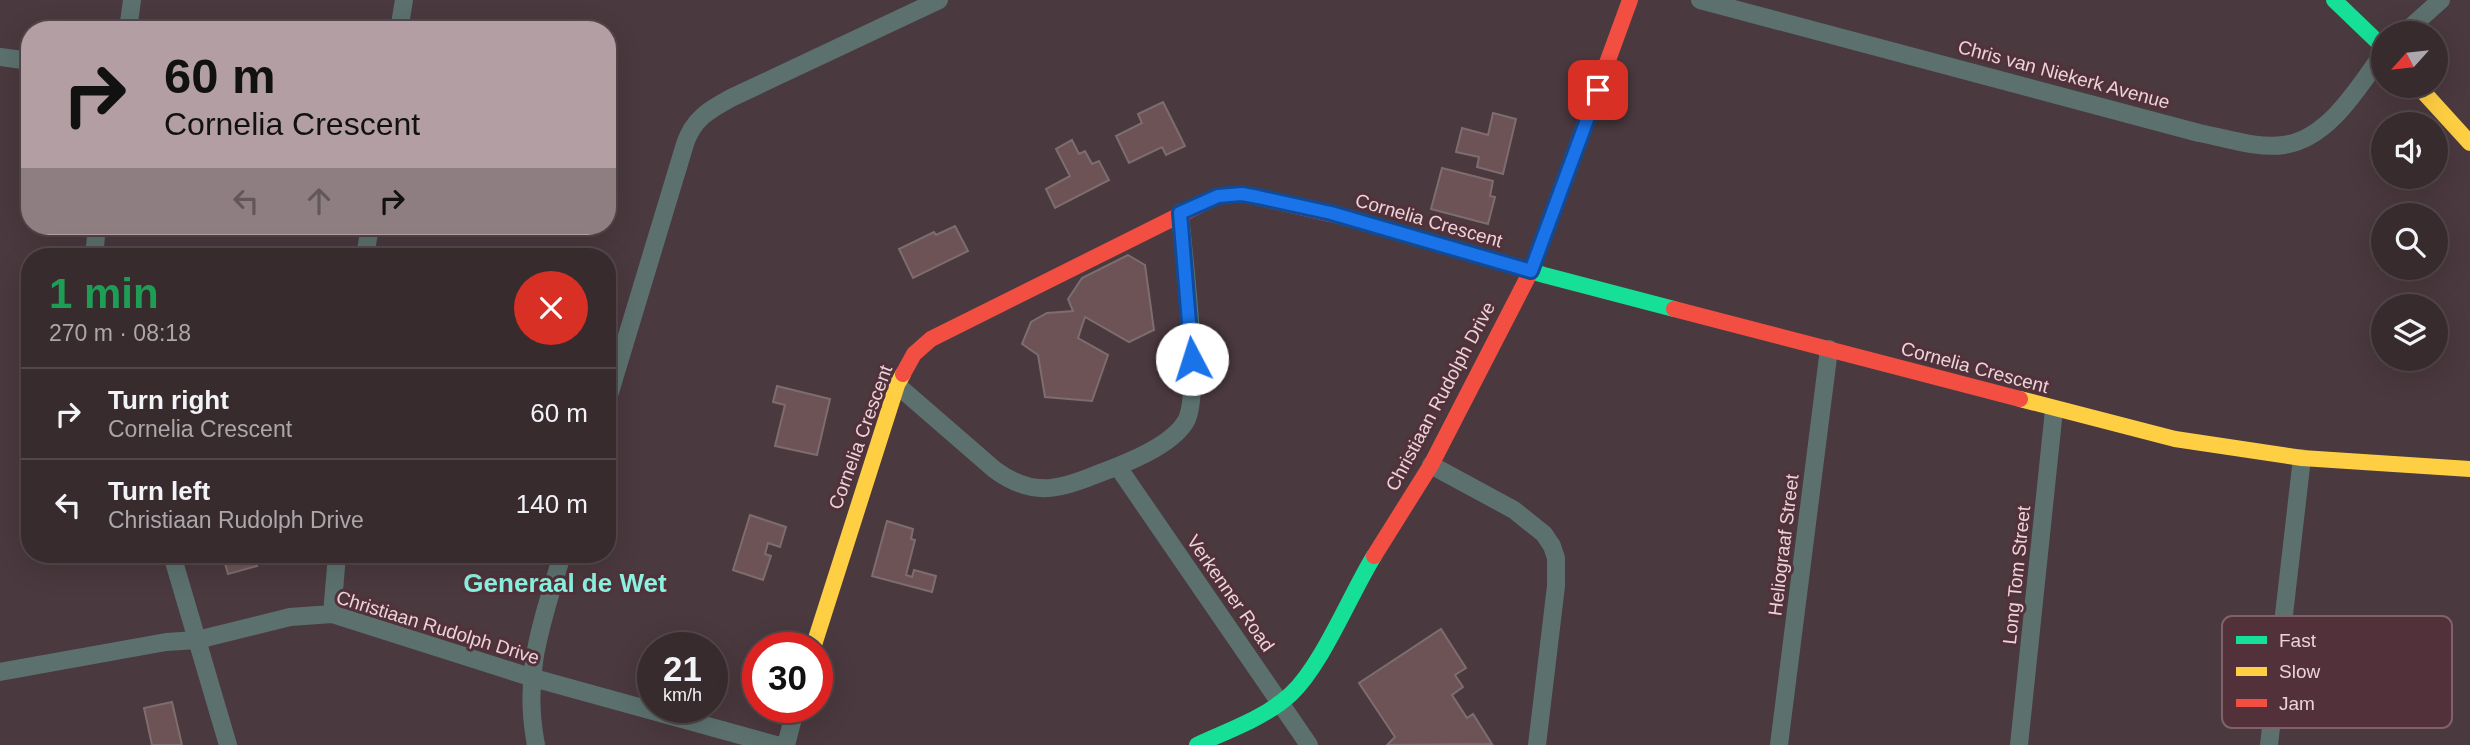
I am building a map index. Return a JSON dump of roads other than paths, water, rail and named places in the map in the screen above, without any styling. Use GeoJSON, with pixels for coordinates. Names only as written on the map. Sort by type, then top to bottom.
{"type":"FeatureCollection","features":[{"type":"Feature","properties":{"kind":"street"},"geometry":{"type":"LineString","coordinates":[[129,21],[132,0]]}},
{"type":"Feature","properties":{"kind":"street"},"geometry":{"type":"LineString","coordinates":[[400,21],[404,0]]}},
{"type":"Feature","properties":{"kind":"street"},"geometry":{"type":"LineString","coordinates":[[616,372],[685,144],[693,125],[701,115],[723,102],[939,0]]}},
{"type":"Feature","properties":{"kind":"street","name":"Christiaan Rudolph Drive"},"geometry":{"type":"LineString","coordinates":[[1197,745],[1241,726],[1281,704],[1311,668],[1370,563],[1431,465],[1531,271],[1630,0]]}},
{"type":"Feature","properties":{"kind":"street","name":"Chris van Niekerk Avenue"},"geometry":{"type":"LineString","coordinates":[[1700,0],[2199,133],[2267,145],[2291,143],[2317,129],[2347,105],[2371,69]]}},
{"type":"Feature","properties":{"kind":"street"},"geometry":{"type":"LineString","coordinates":[[2334,0],[2371,37]]}},
{"type":"Feature","properties":{"kind":"street"},"geometry":{"type":"LineString","coordinates":[[2417,21],[2441,0]]}},
{"type":"Feature","properties":{"kind":"street"},"geometry":{"type":"LineString","coordinates":[[0,57],[21,60]]}},
{"type":"Feature","properties":{"kind":"street"},"geometry":{"type":"LineString","coordinates":[[2429,98],[2470,143]]}},
{"type":"Feature","properties":{"kind":"street","name":"Cornelia Crescent"},"geometry":{"type":"LineString","coordinates":[[818,632],[897,385],[914,354],[937,336],[1218,196],[1242,194],[1331,213],[1531,271],[2054,410],[2175,439],[2302,458],[2470,469]]}},
{"type":"Feature","properties":{"kind":"street"},"geometry":{"type":"LineString","coordinates":[[897,385],[995,470],[1022,485],[1049,489],[1074,484],[1118,467],[1175,434],[1191,408],[1192,359],[1180,213]]}},
{"type":"Feature","properties":{"kind":"street","name":"Heliograaf Street"},"geometry":{"type":"LineString","coordinates":[[1779,745],[1829,349]]}},
{"type":"Feature","properties":{"kind":"street","name":"Long Tom Street"},"geometry":{"type":"LineString","coordinates":[[2019,745],[2054,410]]}},
{"type":"Feature","properties":{"kind":"street"},"geometry":{"type":"LineString","coordinates":[[2284,616],[2302,458]]}},
{"type":"Feature","properties":{"kind":"street"},"geometry":{"type":"LineString","coordinates":[[1431,465],[1514,510],[1544,534],[1552,546],[1556,558],[1556,586],[1537,745]]}},
{"type":"Feature","properties":{"kind":"street","name":"Verkenner Road"},"geometry":{"type":"LineString","coordinates":[[1118,467],[1309,745]]}},
{"type":"Feature","properties":{"kind":"street"},"geometry":{"type":"LineString","coordinates":[[174,563],[228,745]]}},
{"type":"Feature","properties":{"kind":"street"},"geometry":{"type":"LineString","coordinates":[[332,614],[336,563]]}},
{"type":"Feature","properties":{"kind":"street"},"geometry":{"type":"LineString","coordinates":[[536,745],[530,709],[530,677],[560,563]]}},
{"type":"Feature","properties":{"kind":"street","name":"Christiaan Rudolph Drive"},"geometry":{"type":"LineString","coordinates":[[0,672],[166,642],[197,640],[290,617],[332,614],[530,677],[776,745]]}},
{"type":"Feature","properties":{"kind":"street"},"geometry":{"type":"LineString","coordinates":[[786,745],[792,723]]}},
{"type":"Feature","properties":{"kind":"district","name":"Generaal de Wet"},"geometry":{"type":"Point","coordinates":[565,583]}}]}
